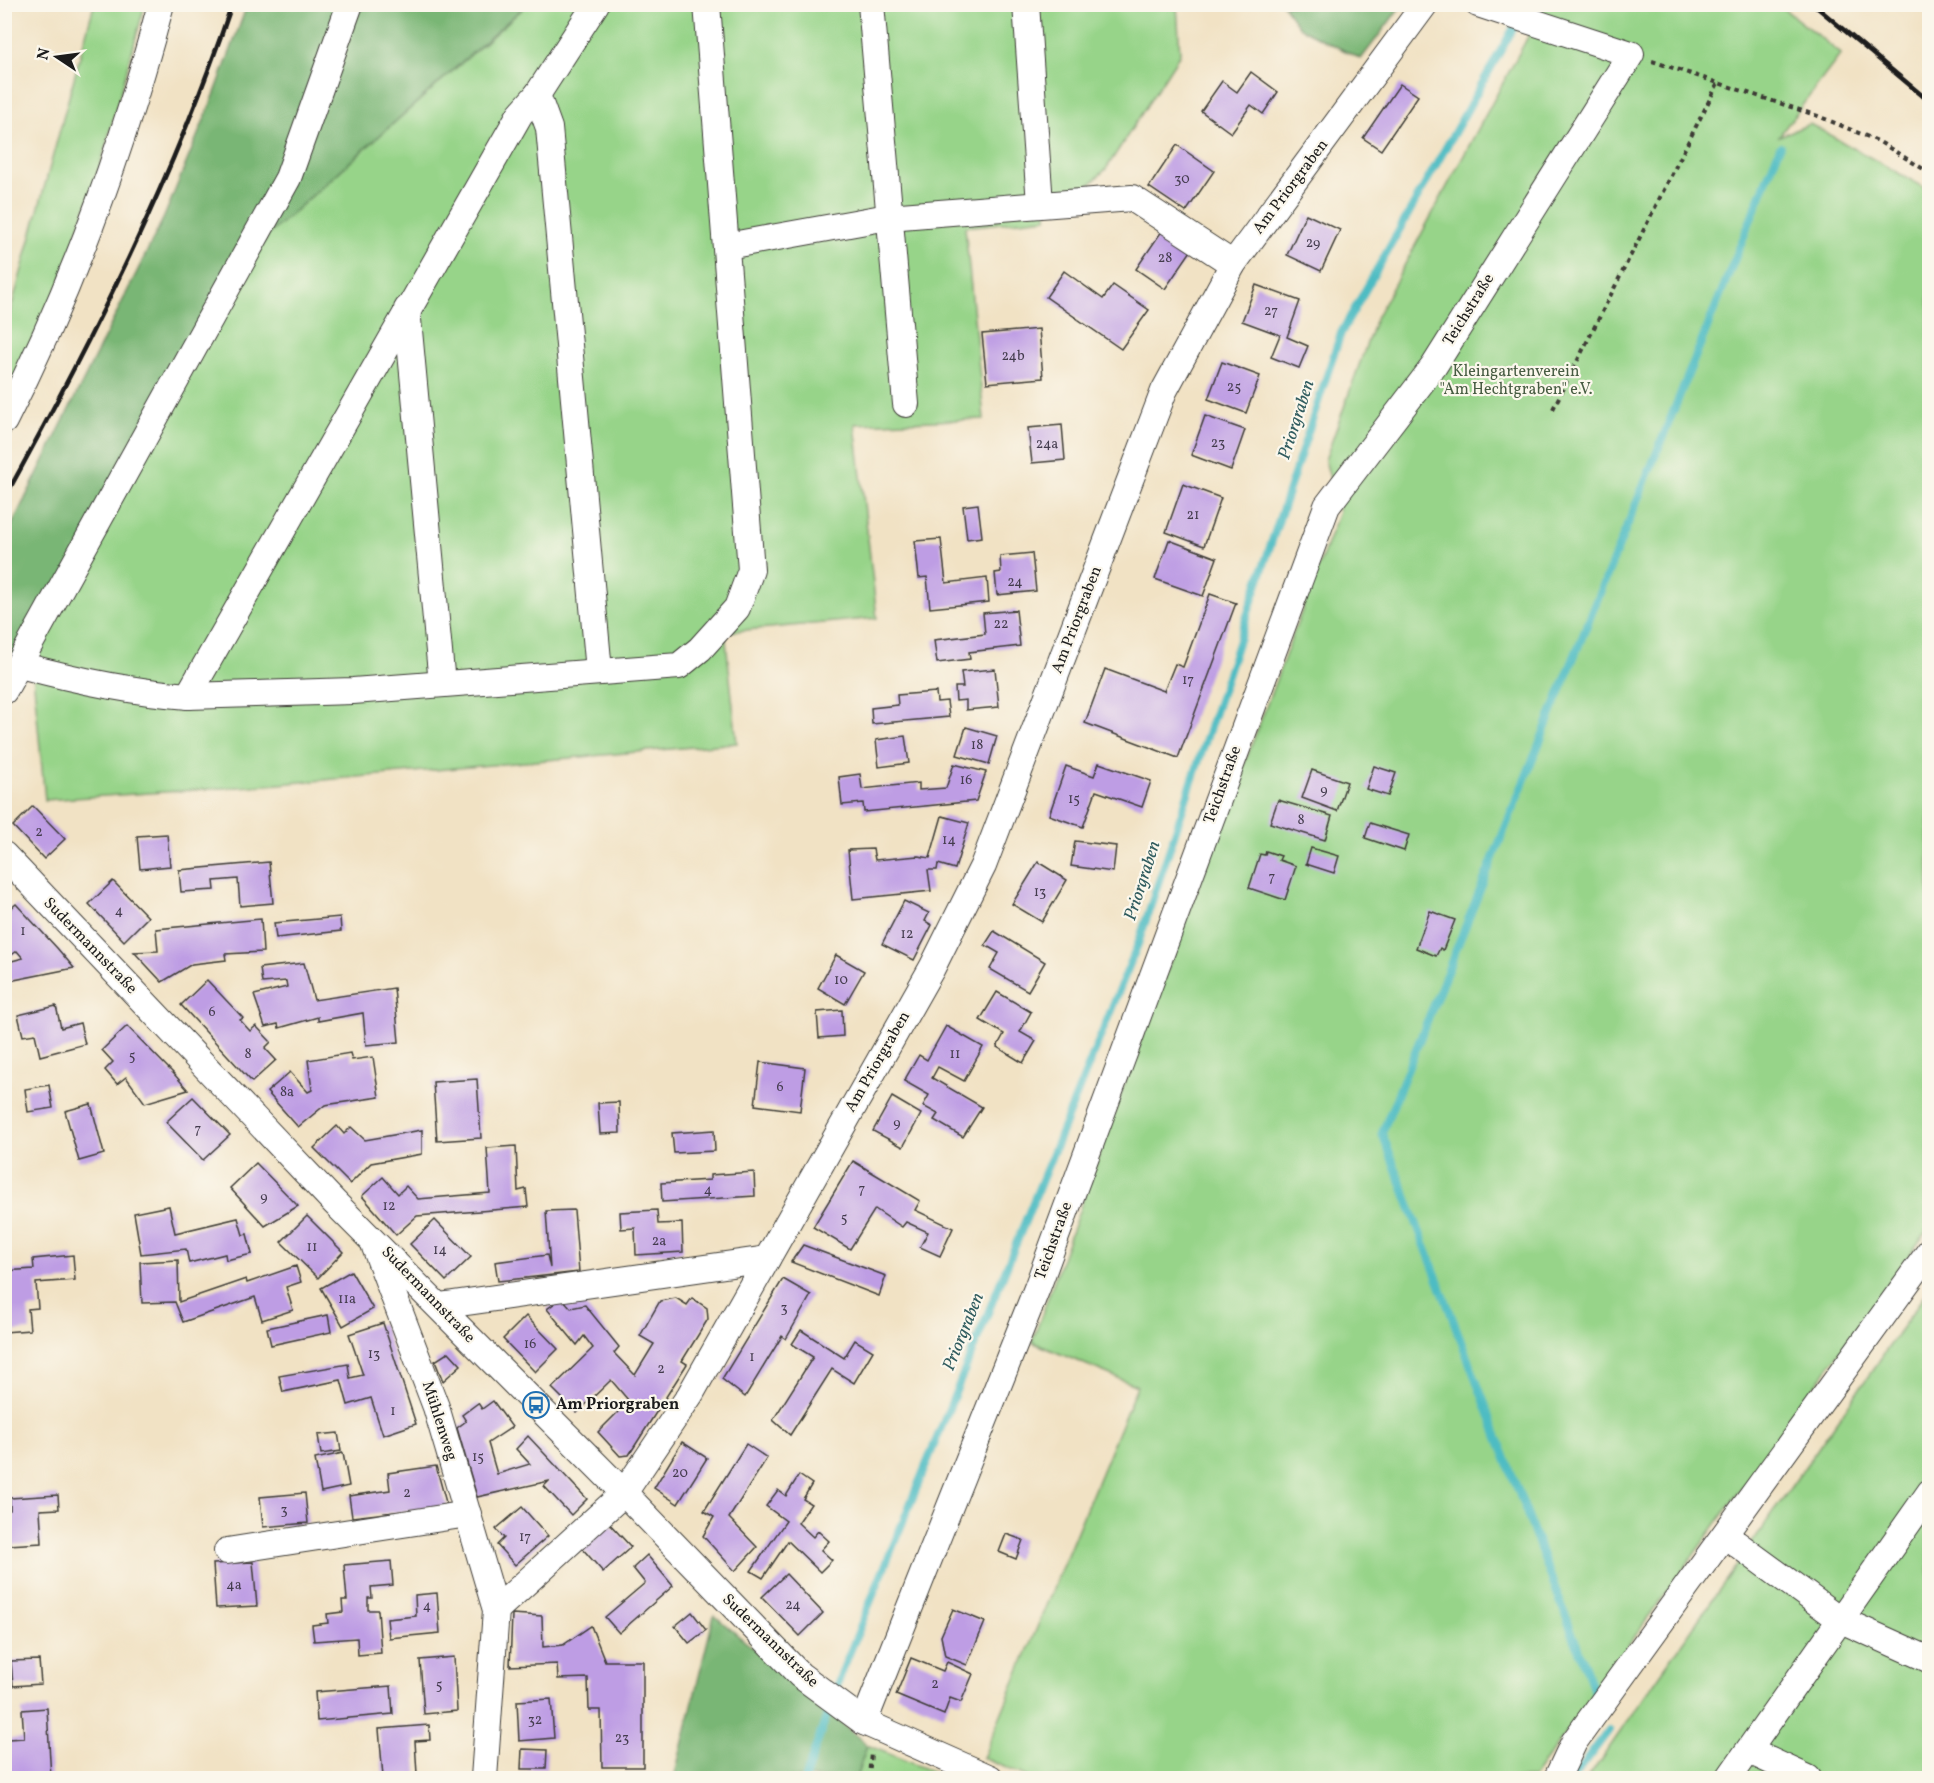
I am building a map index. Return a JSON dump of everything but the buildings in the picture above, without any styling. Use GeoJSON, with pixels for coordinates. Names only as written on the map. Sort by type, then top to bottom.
{"type":"FeatureCollection","features":[{"type":"Feature","properties":{"kind":"street"},"geometry":{"type":"LineString","coordinates":[[4,421],[39,354],[96,211],[146,58],[161,4]]}},
{"type":"Feature","properties":{"kind":"street"},"geometry":{"type":"LineString","coordinates":[[4,690],[20,665],[288,178],[350,4]]}},
{"type":"Feature","properties":{"kind":"street"},"geometry":{"type":"LineString","coordinates":[[188,696],[520,114],[537,95],[596,4]]}},
{"type":"Feature","properties":{"kind":"street"},"geometry":{"type":"LineString","coordinates":[[20,665],[67,678],[155,694],[188,696],[353,691],[679,666],[700,649],[737,608],[751,570],[707,4]]}},
{"type":"Feature","properties":{"kind":"street"},"geometry":{"type":"LineString","coordinates":[[871,4],[906,404]]}},
{"type":"Feature","properties":{"kind":"street"},"geometry":{"type":"LineString","coordinates":[[1026,4],[1040,204]]}},
{"type":"Feature","properties":{"kind":"street","name":"Am Priorgraben"},"geometry":{"type":"LineString","coordinates":[[624,1493],[690,1395],[932,968],[983,866],[1164,391],[1233,264],[1425,4]]}},
{"type":"Feature","properties":{"kind":"street"},"geometry":{"type":"LineString","coordinates":[[1488,8],[1631,54]]}},
{"type":"Feature","properties":{"kind":"street","name":"Teichstraße"},"geometry":{"type":"LineString","coordinates":[[864,1722],[1037,1288],[1327,506],[1434,366],[1631,54]]}},
{"type":"Feature","properties":{"kind":"street"},"geometry":{"type":"LineString","coordinates":[[537,95],[549,128],[599,671]]}},
{"type":"Feature","properties":{"kind":"street"},"geometry":{"type":"LineString","coordinates":[[727,246],[888,217],[1132,198],[1233,264]]}},
{"type":"Feature","properties":{"kind":"street"},"geometry":{"type":"LineString","coordinates":[[407,309],[442,684]]}},
{"type":"Feature","properties":{"kind":"street","name":"Sudermannstraße"},"geometry":{"type":"LineString","coordinates":[[4,855],[335,1203],[624,1493],[800,1675],[864,1722],[990,1779]]}},
{"type":"Feature","properties":{"kind":"street","name":"Mühlenweg"},"geometry":{"type":"LineString","coordinates":[[370,1236],[436,1407],[496,1610],[484,1779]]}},
{"type":"Feature","properties":{"kind":"street"},"geometry":{"type":"LineString","coordinates":[[1557,1779],[1574,1742],[1725,1536],[1921,1280],[1929,1251]]}},
{"type":"Feature","properties":{"kind":"street"},"geometry":{"type":"LineString","coordinates":[[439,1306],[767,1259]]}},
{"type":"Feature","properties":{"kind":"street"},"geometry":{"type":"LineString","coordinates":[[1729,1779],[1929,1492]]}},
{"type":"Feature","properties":{"kind":"street"},"geometry":{"type":"LineString","coordinates":[[496,1610],[624,1493]]}},
{"type":"Feature","properties":{"kind":"street"},"geometry":{"type":"LineString","coordinates":[[227,1551],[468,1514]]}},
{"type":"Feature","properties":{"kind":"street"},"geometry":{"type":"LineString","coordinates":[[1725,1536],[1841,1620],[1929,1660]]}},
{"type":"Feature","properties":{"kind":"street"},"geometry":{"type":"LineString","coordinates":[[1749,1751],[1808,1779]]}},
{"type":"Feature","properties":{"kind":"path"},"geometry":{"type":"LineString","coordinates":[[1631,54],[1818,116],[1878,141],[1929,173]]}},
{"type":"Feature","properties":{"kind":"path"},"geometry":{"type":"LineString","coordinates":[[1553,409],[1718,83]]}},
{"type":"Feature","properties":{"kind":"green space"},"geometry":{"type":"Polygon","coordinates":[[[547,4],[1177,5],[1180,54],[1106,169],[1085,189],[1048,191],[1046,218],[965,227],[984,419],[855,424],[877,618],[725,632],[737,743],[268,785],[45,800],[31,653],[268,235],[526,6],[547,4]]]}},
{"type":"Feature","properties":{"kind":"green space"},"geometry":{"type":"Polygon","coordinates":[[[94,5],[145,5],[103,156],[61,281],[5,397],[4,335],[94,5]]]}},
{"type":"Feature","properties":{"kind":"green space"},"geometry":{"type":"Polygon","coordinates":[[[247,5],[526,5],[268,235],[5,679],[5,539],[164,217],[215,93],[247,5]]]}},
{"type":"Feature","properties":{"kind":"green space"},"geometry":{"type":"Polygon","coordinates":[[[1283,5],[1402,5],[1361,59],[1300,28],[1283,5]]]}},
{"type":"Feature","properties":{"kind":"green space","name":"Kleingartenverein \"Am Hechtgraben\" e.V."},"geometry":{"type":"Polygon","coordinates":[[[1545,5],[1779,5],[1841,54],[1779,136],[1810,124],[1929,190],[1929,1228],[1533,1778],[1030,1778],[983,1758],[1137,1386],[1032,1342],[1122,1091],[1339,512],[1325,460],[1376,318],[1545,5]]]}},
{"type":"Feature","properties":{"kind":"green space"},"geometry":{"type":"Polygon","coordinates":[[[1929,1289],[1929,1778],[1588,1778],[1929,1289]]]}},
{"type":"Feature","properties":{"kind":"green space"},"geometry":{"type":"Polygon","coordinates":[[[714,1615],[867,1745],[856,1778],[674,1778],[714,1615]]]}},
{"type":"Feature","properties":{"kind":"green space"},"geometry":{"type":"Polygon","coordinates":[[[867,1745],[948,1778],[856,1778],[867,1745]]]}},
{"type":"Feature","properties":{"kind":"waterway","name":"Priorgraben"},"geometry":{"type":"LineString","coordinates":[[805,1778],[843,1669],[1138,944],[1341,333],[1527,4]]}},
{"type":"Feature","properties":{"kind":"waterway"},"geometry":{"type":"LineString","coordinates":[[1597,1698],[1382,1133],[1780,147]]}},
{"type":"Feature","properties":{"kind":"waterway"},"geometry":{"type":"LineString","coordinates":[[1573,1778],[1609,1730]]}},
{"type":"Feature","properties":{"kind":"railway"},"geometry":{"type":"LineString","coordinates":[[4,499],[100,318],[158,194],[232,4]]}},
{"type":"Feature","properties":{"kind":"railway"},"geometry":{"type":"LineString","coordinates":[[1813,4],[1930,102]]}},
{"type":"Feature","properties":{"kind":"place","name":"Am Priorgraben"},"geometry":{"type":"Point","coordinates":[536,1405]}}]}
